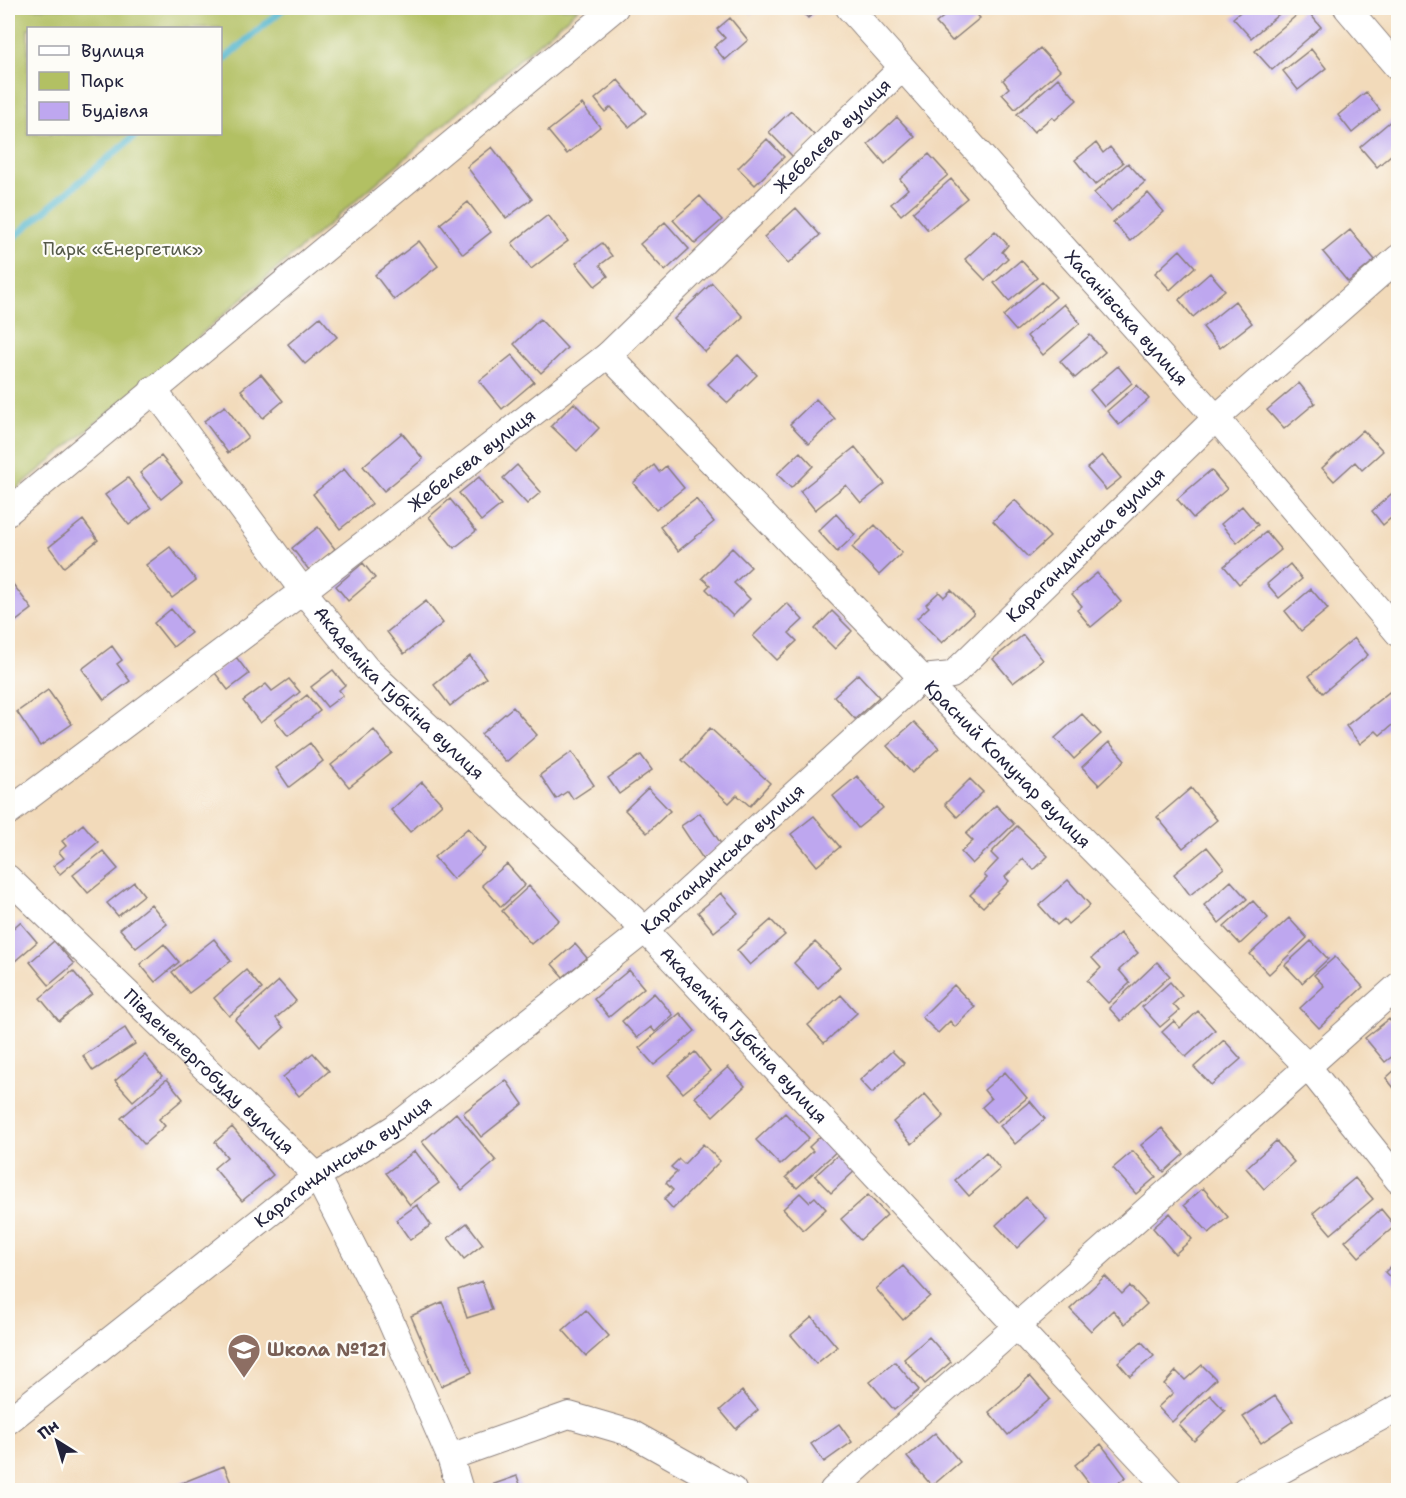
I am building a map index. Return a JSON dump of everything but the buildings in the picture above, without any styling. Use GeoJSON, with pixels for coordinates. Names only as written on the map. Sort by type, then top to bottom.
{"type":"FeatureCollection","features":[{"type":"Feature","properties":{"kind":"street"},"geometry":{"type":"LineString","coordinates":[[8,512],[153,389],[615,8]]}},
{"type":"Feature","properties":{"kind":"street","name":"Хасанівська вулиця"},"geometry":{"type":"LineString","coordinates":[[849,8],[1216,418],[1398,633]]}},
{"type":"Feature","properties":{"kind":"street"},"geometry":{"type":"LineString","coordinates":[[1347,8],[1398,68]]}},
{"type":"Feature","properties":{"kind":"street","name":"Жебелєва вулиця"},"geometry":{"type":"LineString","coordinates":[[8,812],[303,591],[608,355],[902,68]]}},
{"type":"Feature","properties":{"kind":"street","name":"Карагандинська вулиця"},"geometry":{"type":"LineString","coordinates":[[8,1421],[317,1176],[394,1128],[645,930],[922,678],[952,675],[1216,418],[1398,258]]}},
{"type":"Feature","properties":{"kind":"street","name":"Красний Комунар вулиця"},"geometry":{"type":"LineString","coordinates":[[608,355],[922,678],[1308,1067],[1398,1180]]}},
{"type":"Feature","properties":{"kind":"street","name":"Академіка Губкіна вулиця"},"geometry":{"type":"LineString","coordinates":[[153,389],[303,591],[366,668],[645,930],[1170,1491]]}},
{"type":"Feature","properties":{"kind":"street","name":"Південенергобуду вулиця"},"geometry":{"type":"LineString","coordinates":[[8,878],[317,1176],[388,1315],[450,1456],[460,1491]]}},
{"type":"Feature","properties":{"kind":"street"},"geometry":{"type":"LineString","coordinates":[[833,1491],[1398,986]]}},
{"type":"Feature","properties":{"kind":"street"},"geometry":{"type":"LineString","coordinates":[[1245,1491],[1398,1408]]}},
{"type":"Feature","properties":{"kind":"street"},"geometry":{"type":"LineString","coordinates":[[450,1456],[569,1415],[631,1433],[733,1491]]}},
{"type":"Feature","properties":{"kind":"green space","name":"Парк «Енергетик»"},"geometry":{"type":"Polygon","coordinates":[[[8,8],[579,8],[148,380],[8,496],[8,8]]]}},
{"type":"Feature","properties":{"kind":"waterway"},"geometry":{"type":"LineString","coordinates":[[222,61],[284,8]]}},
{"type":"Feature","properties":{"kind":"waterway"},"geometry":{"type":"LineString","coordinates":[[8,242],[136,135]]}},
{"type":"Feature","properties":{"kind":"place","name":"Школа №121"},"geometry":{"type":"Point","coordinates":[244,1379]}}]}
